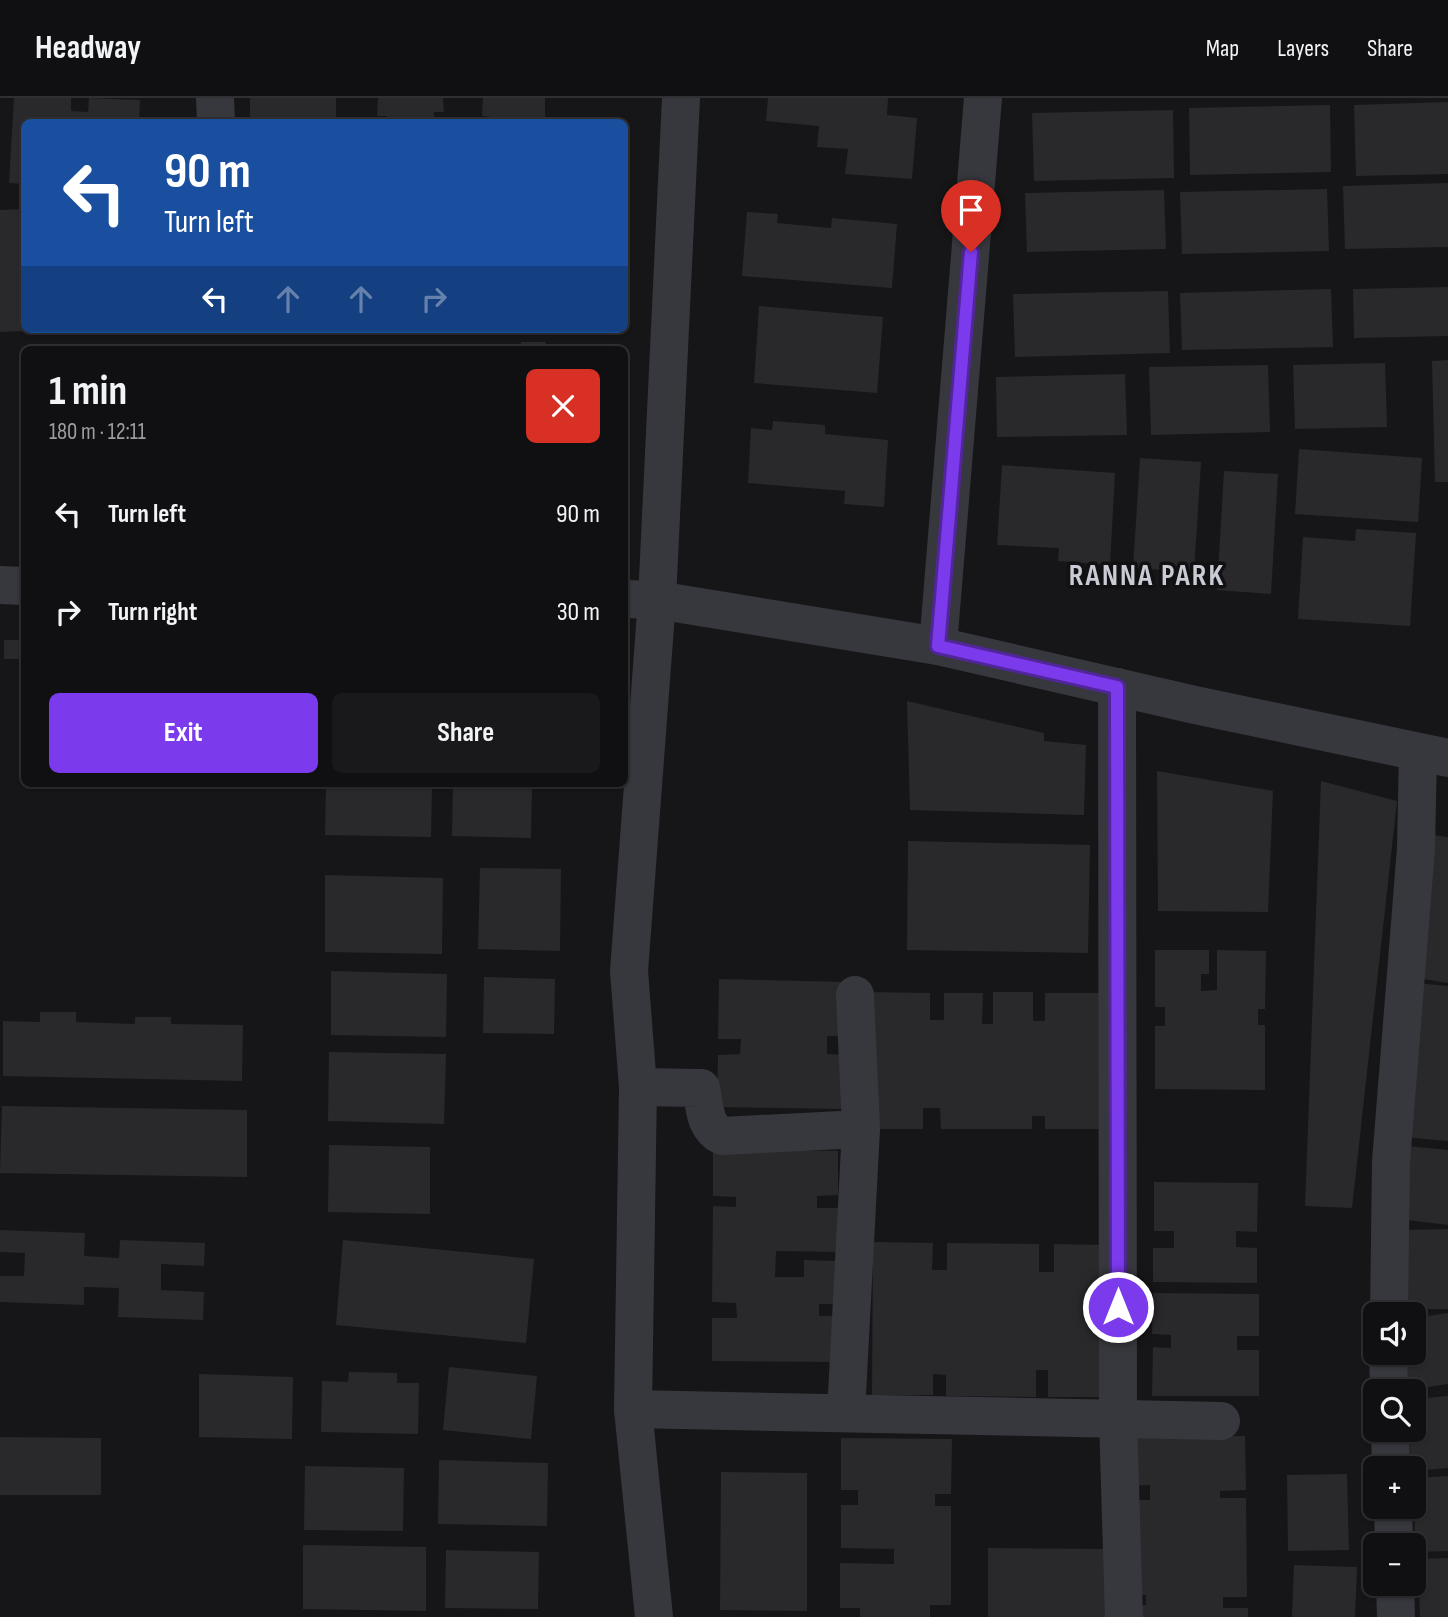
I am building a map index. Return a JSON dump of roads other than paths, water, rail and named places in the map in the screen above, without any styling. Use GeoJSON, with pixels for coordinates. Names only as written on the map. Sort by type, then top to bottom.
{"type":"FeatureCollection","features":[{"type":"Feature","properties":{"kind":"street"},"geometry":{"type":"LineString","coordinates":[[215,98],[216,119]]}},
{"type":"Feature","properties":{"kind":"street"},"geometry":{"type":"LineString","coordinates":[[654,1617],[633,1409],[638,1087],[629,971],[641,600],[681,98]]}},
{"type":"Feature","properties":{"kind":"street"},"geometry":{"type":"LineString","coordinates":[[938,646],[983,98]]}},
{"type":"Feature","properties":{"kind":"street"},"geometry":{"type":"LineString","coordinates":[[0,585],[21,586]]}},
{"type":"Feature","properties":{"kind":"street"},"geometry":{"type":"LineString","coordinates":[[641,600],[938,646],[1433,755],[1416,848],[1391,1162],[1389,1302]]}},
{"type":"Feature","properties":{"kind":"street"},"geometry":{"type":"LineString","coordinates":[[1117,687],[1118,1419],[1124,1617]]}},
{"type":"Feature","properties":{"kind":"street"},"geometry":{"type":"LineString","coordinates":[[846,1413],[861,1129],[855,995]]}},
{"type":"Feature","properties":{"kind":"street"},"geometry":{"type":"LineString","coordinates":[[638,1087],[701,1088],[709,1125],[714,1132],[722,1136],[861,1129]]}},
{"type":"Feature","properties":{"kind":"street"},"geometry":{"type":"LineString","coordinates":[[633,1409],[1221,1421]]}},
{"type":"Feature","properties":{"kind":"street"},"geometry":{"type":"LineString","coordinates":[[1395,1596],[1396,1617]]}},
{"type":"Feature","properties":{"kind":"district","name":"RANNA PARK"},"geometry":{"type":"Point","coordinates":[1147,576]}}]}
